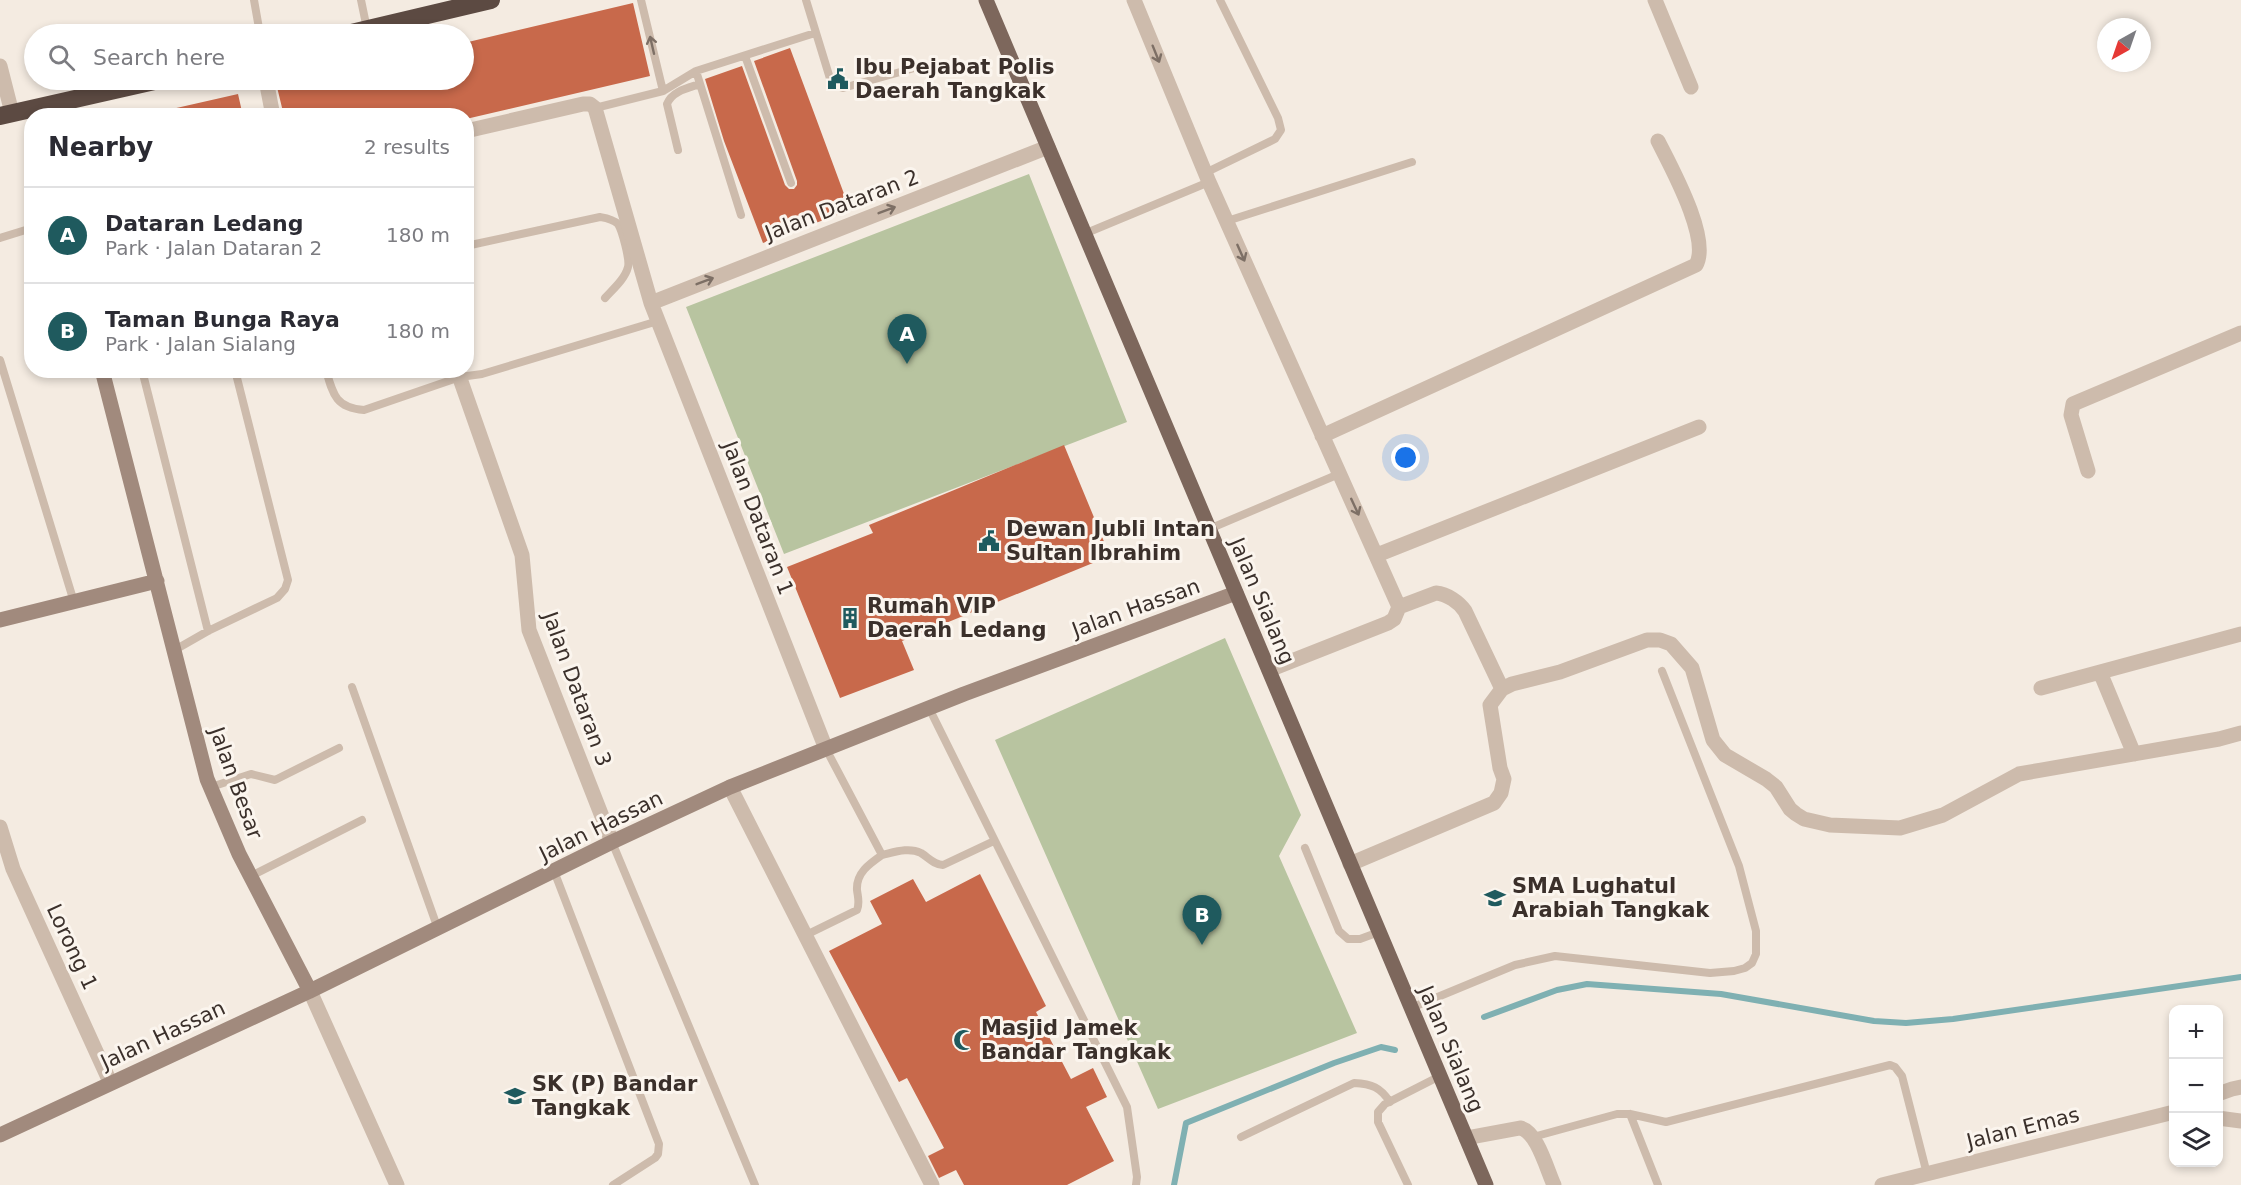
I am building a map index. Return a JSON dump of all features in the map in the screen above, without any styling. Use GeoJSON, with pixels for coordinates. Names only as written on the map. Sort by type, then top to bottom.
{"type":"FeatureCollection","features":[{"type":"Feature","properties":{"kind":"highway"},"geometry":{"type":"LineString","coordinates":[[388,24],[491,0]]}},
{"type":"Feature","properties":{"kind":"highway"},"geometry":{"type":"LineString","coordinates":[[52,108],[121,90]]}},
{"type":"Feature","properties":{"kind":"highway"},"geometry":{"type":"LineString","coordinates":[[6,115],[24,113]]}},
{"type":"Feature","properties":{"kind":"main road","name":"Jalan Sialang"},"geometry":{"type":"LineString","coordinates":[[986,0],[1486,1185]]}},
{"type":"Feature","properties":{"kind":"street"},"geometry":{"type":"LineString","coordinates":[[1134,0],[1207,177],[1399,607],[1394,619],[1388,623],[1269,670]]}},
{"type":"Feature","properties":{"kind":"street"},"geometry":{"type":"LineString","coordinates":[[1656,0],[1691,87]]}},
{"type":"Feature","properties":{"kind":"street"},"geometry":{"type":"LineString","coordinates":[[0,66],[6,115]]}},
{"type":"Feature","properties":{"kind":"street"},"geometry":{"type":"LineString","coordinates":[[268,90],[271,108]]}},
{"type":"Feature","properties":{"kind":"street"},"geometry":{"type":"LineString","coordinates":[[474,128],[583,104],[595,108]]}},
{"type":"Feature","properties":{"kind":"street","name":"Jalan Dataran 1"},"geometry":{"type":"LineString","coordinates":[[595,108],[651,303],[826,749]]}},
{"type":"Feature","properties":{"kind":"street"},"geometry":{"type":"LineString","coordinates":[[1322,436],[1677,276],[1696,265],[1700,254],[1700,241],[1689,208],[1658,141]]}},
{"type":"Feature","properties":{"kind":"street","name":"Jalan Dataran 2"},"geometry":{"type":"LineString","coordinates":[[651,303],[1048,147]]}},
{"type":"Feature","properties":{"kind":"street"},"geometry":{"type":"LineString","coordinates":[[2088,471],[2071,415],[2070,409],[2073,404],[2241,333]]}},
{"type":"Feature","properties":{"kind":"street","name":"Jalan Besar"},"geometry":{"type":"LineString","coordinates":[[104,378],[173,651],[211,787],[251,876],[310,992],[397,1185]]}},
{"type":"Feature","properties":{"kind":"street","name":"Jalan Dataran 3"},"geometry":{"type":"LineString","coordinates":[[460,378],[522,555],[529,630],[612,842]]}},
{"type":"Feature","properties":{"kind":"street"},"geometry":{"type":"LineString","coordinates":[[1377,555],[1699,427]]}},
{"type":"Feature","properties":{"kind":"street"},"geometry":{"type":"LineString","coordinates":[[0,620],[157,581]]}},
{"type":"Feature","properties":{"kind":"street","name":"Jalan Hassan"},"geometry":{"type":"LineString","coordinates":[[0,1135],[110,1082],[310,992],[612,842],[729,788],[929,708],[1236,593]]}},
{"type":"Feature","properties":{"kind":"street"},"geometry":{"type":"LineString","coordinates":[[1399,607],[1436,593],[1458,603],[1465,611],[1502,689]]}},
{"type":"Feature","properties":{"kind":"street"},"geometry":{"type":"LineString","coordinates":[[2041,688],[2241,634]]}},
{"type":"Feature","properties":{"kind":"street"},"geometry":{"type":"LineString","coordinates":[[1350,864],[1494,803],[1501,793],[1504,779],[1500,768],[1490,705],[1502,689],[1512,684],[1560,672],[1635,643],[1660,640],[1671,644],[1692,668],[1716,746],[1725,755],[1776,787],[1790,809],[1796,814],[1804,819],[1830,825],[1900,828],[1943,815],[2019,774],[2241,734]]}},
{"type":"Feature","properties":{"kind":"street"},"geometry":{"type":"LineString","coordinates":[[2100,672],[2134,754]]}},
{"type":"Feature","properties":{"kind":"street"},"geometry":{"type":"LineString","coordinates":[[729,788],[932,1185]]}},
{"type":"Feature","properties":{"kind":"street","name":"Lorong 1"},"geometry":{"type":"LineString","coordinates":[[0,827],[6,871],[110,1082]]}},
{"type":"Feature","properties":{"kind":"street"},"geometry":{"type":"LineString","coordinates":[[2223,1092],[2241,1088]]}},
{"type":"Feature","properties":{"kind":"street","name":"Jalan Emas"},"geometry":{"type":"LineString","coordinates":[[1882,1185],[2170,1113]]}},
{"type":"Feature","properties":{"kind":"street"},"geometry":{"type":"LineString","coordinates":[[2223,1119],[2241,1121]]}},
{"type":"Feature","properties":{"kind":"street"},"geometry":{"type":"LineString","coordinates":[[1466,1138],[1520,1128],[1526,1129],[1533,1137],[1554,1185]]}},
{"type":"Feature","properties":{"kind":"lane"},"geometry":{"type":"LineString","coordinates":[[254,0],[258,24]]}},
{"type":"Feature","properties":{"kind":"lane"},"geometry":{"type":"LineString","coordinates":[[361,0],[366,24]]}},
{"type":"Feature","properties":{"kind":"lane"},"geometry":{"type":"LineString","coordinates":[[641,0],[663,91]]}},
{"type":"Feature","properties":{"kind":"lane"},"geometry":{"type":"LineString","coordinates":[[806,0],[832,85],[838,88],[918,67]]}},
{"type":"Feature","properties":{"kind":"lane"},"geometry":{"type":"LineString","coordinates":[[1084,234],[1207,177],[1275,138],[1281,130],[1278,118],[1220,0]]}},
{"type":"Feature","properties":{"kind":"lane"},"geometry":{"type":"LineString","coordinates":[[595,108],[663,91],[696,71],[815,33]]}},
{"type":"Feature","properties":{"kind":"lane"},"geometry":{"type":"LineString","coordinates":[[745,56],[791,183]]}},
{"type":"Feature","properties":{"kind":"lane"},"geometry":{"type":"LineString","coordinates":[[696,71],[741,215]]}},
{"type":"Feature","properties":{"kind":"lane"},"geometry":{"type":"LineString","coordinates":[[678,150],[667,104],[670,97],[676,93],[700,84]]}},
{"type":"Feature","properties":{"kind":"lane"},"geometry":{"type":"LineString","coordinates":[[1227,221],[1412,162]]}},
{"type":"Feature","properties":{"kind":"lane"},"geometry":{"type":"LineString","coordinates":[[474,244],[600,217],[610,219],[618,224],[629,266],[621,280],[605,298]]}},
{"type":"Feature","properties":{"kind":"lane"},"geometry":{"type":"LineString","coordinates":[[0,238],[24,230]]}},
{"type":"Feature","properties":{"kind":"lane"},"geometry":{"type":"LineString","coordinates":[[474,374],[482,374],[658,321]]}},
{"type":"Feature","properties":{"kind":"lane"},"geometry":{"type":"LineString","coordinates":[[0,360],[74,602]]}},
{"type":"Feature","properties":{"kind":"lane"},"geometry":{"type":"LineString","coordinates":[[144,378],[208,631]]}},
{"type":"Feature","properties":{"kind":"lane"},"geometry":{"type":"LineString","coordinates":[[173,651],[208,631],[277,598],[285,589],[288,580],[237,378]]}},
{"type":"Feature","properties":{"kind":"lane"},"geometry":{"type":"LineString","coordinates":[[329,378],[337,400],[349,409],[364,410],[448,378]]}},
{"type":"Feature","properties":{"kind":"lane"},"geometry":{"type":"LineString","coordinates":[[1209,529],[1339,474]]}},
{"type":"Feature","properties":{"kind":"lane"},"geometry":{"type":"LineString","coordinates":[[1411,1008],[1515,965],[1555,956],[1710,972],[1734,971],[1752,963],[1756,954],[1756,931],[1738,866],[1662,671]]}},
{"type":"Feature","properties":{"kind":"lane"},"geometry":{"type":"LineString","coordinates":[[352,687],[438,929]]}},
{"type":"Feature","properties":{"kind":"lane"},"geometry":{"type":"LineString","coordinates":[[929,708],[1127,1107],[1136,1185]]}},
{"type":"Feature","properties":{"kind":"lane"},"geometry":{"type":"LineString","coordinates":[[211,787],[251,774],[275,780],[339,748]]}},
{"type":"Feature","properties":{"kind":"lane"},"geometry":{"type":"LineString","coordinates":[[826,749],[882,855]]}},
{"type":"Feature","properties":{"kind":"lane"},"geometry":{"type":"LineString","coordinates":[[251,876],[362,820]]}},
{"type":"Feature","properties":{"kind":"lane"},"geometry":{"type":"LineString","coordinates":[[612,842],[755,1185]]}},
{"type":"Feature","properties":{"kind":"lane"},"geometry":{"type":"LineString","coordinates":[[806,935],[857,910],[859,905],[858,877],[865,868],[882,855],[913,850],[934,863],[943,865],[994,842]]}},
{"type":"Feature","properties":{"kind":"lane"},"geometry":{"type":"LineString","coordinates":[[1305,848],[1339,931],[1348,939],[1360,939],[1379,932]]}},
{"type":"Feature","properties":{"kind":"lane"},"geometry":{"type":"LineString","coordinates":[[554,872],[659,1144],[655,1158],[613,1185]]}},
{"type":"Feature","properties":{"kind":"lane"},"geometry":{"type":"LineString","coordinates":[[1533,1137],[1617,1114],[1630,1114],[1666,1122],[1890,1065],[1895,1067],[1902,1076],[1927,1174]]}},
{"type":"Feature","properties":{"kind":"lane"},"geometry":{"type":"LineString","coordinates":[[1408,1185],[1378,1122],[1378,1112],[1381,1107],[1440,1076]]}},
{"type":"Feature","properties":{"kind":"lane"},"geometry":{"type":"LineString","coordinates":[[1241,1137],[1354,1083],[1371,1084],[1382,1090],[1390,1102]]}},
{"type":"Feature","properties":{"kind":"lane"},"geometry":{"type":"LineString","coordinates":[[1630,1114],[1658,1185]]}},
{"type":"Feature","properties":{"kind":"green space"},"geometry":{"type":"Polygon","coordinates":[[[1029,174],[1127,422],[784,554],[686,307],[1029,174]]]}},
{"type":"Feature","properties":{"kind":"green space"},"geometry":{"type":"Polygon","coordinates":[[[1225,638],[1301,815],[1279,856],[1357,1033],[1158,1109],[995,740],[1225,638]]]}},
{"type":"Feature","properties":{"kind":"building"},"geometry":{"type":"Polygon","coordinates":[[[633,3],[650,76],[474,117],[474,108],[282,108],[278,90],[474,90],[474,41],[633,3]]]}},
{"type":"Feature","properties":{"kind":"building"},"geometry":{"type":"Polygon","coordinates":[[[790,48],[850,210],[763,243],[724,141],[705,79],[742,66],[785,185],[789,189],[794,189],[797,181],[754,61],[790,48]]]}},
{"type":"Feature","properties":{"kind":"building"},"geometry":{"type":"Polygon","coordinates":[[[238,94],[241,108],[176,108],[238,94]]]}},
{"type":"Feature","properties":{"kind":"building","name":"Dewan Jubli Intan Sultan Ibrahim"},"geometry":{"type":"Polygon","coordinates":[[[1064,445],[1110,556],[902,641],[914,670],[840,698],[787,567],[873,533],[869,525],[1064,445]]]}},
{"type":"Feature","properties":{"kind":"building","name":"Masjid Jamek Bandar Tangkak"},"geometry":{"type":"Polygon","coordinates":[[[980,874],[1046,1006],[1036,1012],[1071,1079],[1093,1068],[1107,1097],[1086,1107],[1114,1161],[1067,1185],[964,1185],[956,1170],[939,1178],[928,1156],[944,1148],[907,1078],[899,1082],[829,951],[882,924],[870,901],[913,879],[926,902],[980,874]]]}},
{"type":"Feature","properties":{"kind":"waterway"},"geometry":{"type":"LineString","coordinates":[[1484,1017],[1557,990],[1587,984],[1721,994],[1874,1021],[1906,1023],[1953,1019],[2241,977]]}},
{"type":"Feature","properties":{"kind":"waterway"},"geometry":{"type":"LineString","coordinates":[[1174,1185],[1186,1123],[1334,1063],[1381,1047],[1395,1050]]}},
{"type":"Feature","properties":{"kind":"place","name":"Ibu Pejabat Polis Daerah Tangkak"},"geometry":{"type":"Point","coordinates":[838,79]}},
{"type":"Feature","properties":{"kind":"place","name":"Dataran Ledang"},"geometry":{"type":"Point","coordinates":[907,364]}},
{"type":"Feature","properties":{"kind":"place","name":"Dewan Jubli Intan Sultan Ibrahim"},"geometry":{"type":"Point","coordinates":[989,541]}},
{"type":"Feature","properties":{"kind":"place","name":"Rumah VIP Daerah Ledang"},"geometry":{"type":"Point","coordinates":[850,618]}},
{"type":"Feature","properties":{"kind":"place","name":"SMA Lughatul Arabiah Tangkak"},"geometry":{"type":"Point","coordinates":[1495,898]}},
{"type":"Feature","properties":{"kind":"place","name":"Taman Bunga Raya"},"geometry":{"type":"Point","coordinates":[1202,945]}},
{"type":"Feature","properties":{"kind":"place","name":"Masjid Jamek Bandar Tangkak"},"geometry":{"type":"Point","coordinates":[964,1040]}},
{"type":"Feature","properties":{"kind":"place","name":"SK (P) Bandar Tangkak"},"geometry":{"type":"Point","coordinates":[515,1096]}}]}
